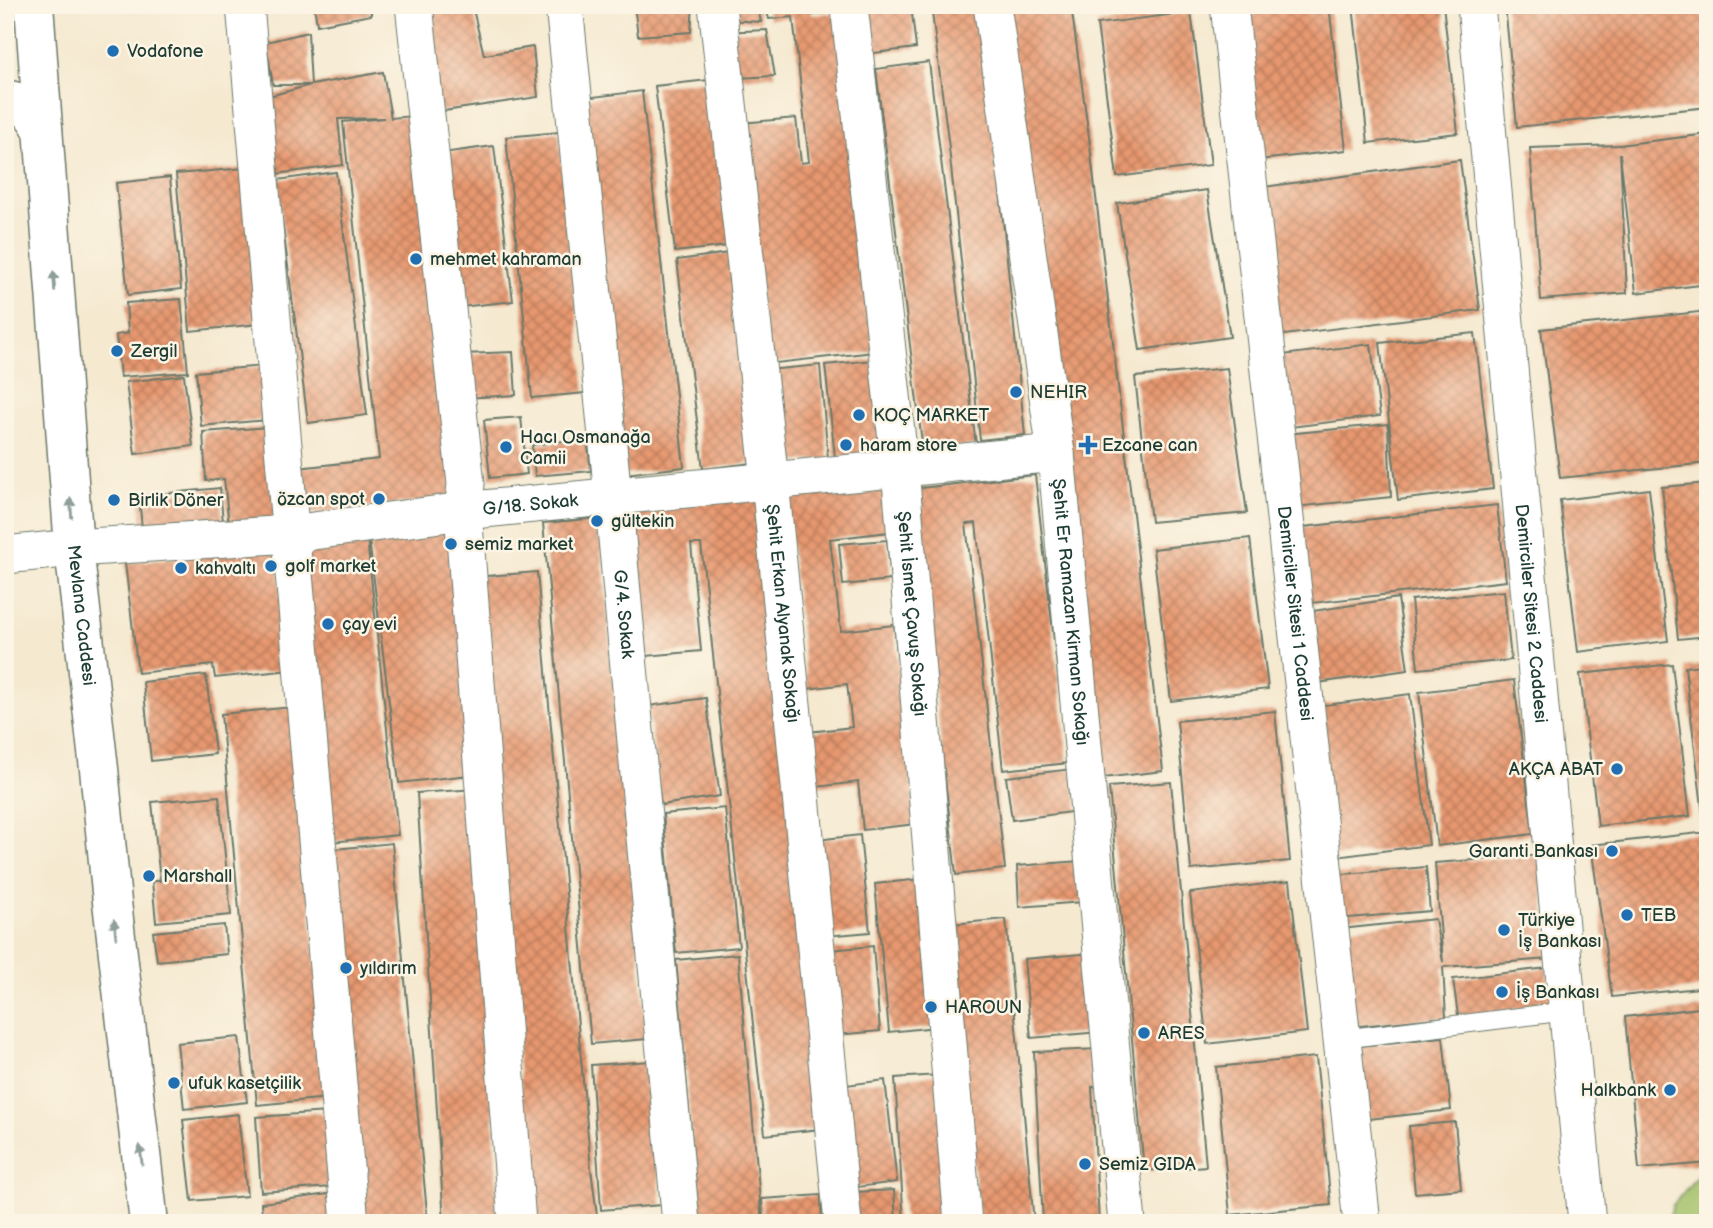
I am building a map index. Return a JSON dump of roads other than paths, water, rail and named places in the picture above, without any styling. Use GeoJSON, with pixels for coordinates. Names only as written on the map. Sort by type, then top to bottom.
{"type":"FeatureCollection","features":[{"type":"Feature","properties":{"kind":"street"},"geometry":{"type":"LineString","coordinates":[[245,5],[350,1223]]}},
{"type":"Feature","properties":{"kind":"street"},"geometry":{"type":"LineString","coordinates":[[414,5],[466,484],[463,512],[517,1223]]}},
{"type":"Feature","properties":{"kind":"street","name":"G/4. Sokak"},"geometry":{"type":"LineString","coordinates":[[564,5],[681,1223]]}},
{"type":"Feature","properties":{"kind":"street","name":"Şehit Erkan Alyanak Sokağı"},"geometry":{"type":"LineString","coordinates":[[717,5],[771,481],[843,1223]]}},
{"type":"Feature","properties":{"kind":"street","name":"Şehit İsmet Çavuş Sokağı"},"geometry":{"type":"LineString","coordinates":[[849,5],[901,468],[963,1223]]}},
{"type":"Feature","properties":{"kind":"street","name":"Şehit Er Ramazan Kirman Sokağı"},"geometry":{"type":"LineString","coordinates":[[992,5],[1056,453],[1127,1223]]}},
{"type":"Feature","properties":{"kind":"street","name":"Demirciler Sitesi 1 Caddesi"},"geometry":{"type":"LineString","coordinates":[[1229,5],[1362,1223]]}},
{"type":"Feature","properties":{"kind":"street","name":"Demirciler Sitesi 2 Caddesi"},"geometry":{"type":"LineString","coordinates":[[1476,5],[1587,1223]]}},
{"type":"Feature","properties":{"kind":"street"},"geometry":{"type":"LineString","coordinates":[[5,59],[20,55],[28,46],[34,17]]}},
{"type":"Feature","properties":{"kind":"street","name":"Mevlana Caddesi"},"geometry":{"type":"LineString","coordinates":[[34,17],[74,548],[149,1223]]}},
{"type":"Feature","properties":{"kind":"street"},"geometry":{"type":"LineString","coordinates":[[5,99],[18,101],[32,111],[43,130]]}},
{"type":"Feature","properties":{"kind":"street","name":"G/18. Sokak"},"geometry":{"type":"LineString","coordinates":[[5,555],[291,534],[613,496],[1056,453]]}},
{"type":"Feature","properties":{"kind":"lane"},"geometry":{"type":"LineString","coordinates":[[1342,1039],[1567,1011]]}},
{"type":"Feature","properties":{"kind":"place","name":"Vodafone"},"geometry":{"type":"Point","coordinates":[113,51]}},
{"type":"Feature","properties":{"kind":"place","name":"mehmet kahraman"},"geometry":{"type":"Point","coordinates":[416,259]}},
{"type":"Feature","properties":{"kind":"place","name":"Zergil"},"geometry":{"type":"Point","coordinates":[117,351]}},
{"type":"Feature","properties":{"kind":"place","name":"NEHIR"},"geometry":{"type":"Point","coordinates":[1016,392]}},
{"type":"Feature","properties":{"kind":"place","name":"KOÇ MARKET"},"geometry":{"type":"Point","coordinates":[859,415]}},
{"type":"Feature","properties":{"kind":"place","name":"haram store"},"geometry":{"type":"Point","coordinates":[846,445]}},
{"type":"Feature","properties":{"kind":"place","name":"Ezcane can"},"geometry":{"type":"Point","coordinates":[1088,445]}},
{"type":"Feature","properties":{"kind":"place","name":"Hacı Osmanağa Camii"},"geometry":{"type":"Point","coordinates":[506,447]}},
{"type":"Feature","properties":{"kind":"place","name":"özcan spot"},"geometry":{"type":"Point","coordinates":[379,499]}},
{"type":"Feature","properties":{"kind":"place","name":"Birlik Döner"},"geometry":{"type":"Point","coordinates":[114,500]}},
{"type":"Feature","properties":{"kind":"place","name":"gültekin"},"geometry":{"type":"Point","coordinates":[597,521]}},
{"type":"Feature","properties":{"kind":"place","name":"semiz market"},"geometry":{"type":"Point","coordinates":[451,544]}},
{"type":"Feature","properties":{"kind":"place","name":"golf market"},"geometry":{"type":"Point","coordinates":[271,566]}},
{"type":"Feature","properties":{"kind":"place","name":"kahvaltı"},"geometry":{"type":"Point","coordinates":[181,568]}},
{"type":"Feature","properties":{"kind":"place","name":"çay evi"},"geometry":{"type":"Point","coordinates":[328,624]}},
{"type":"Feature","properties":{"kind":"place","name":"AKÇA ABAT"},"geometry":{"type":"Point","coordinates":[1617,769]}},
{"type":"Feature","properties":{"kind":"place","name":"Garanti Bankası"},"geometry":{"type":"Point","coordinates":[1612,851]}},
{"type":"Feature","properties":{"kind":"place","name":"Marshall"},"geometry":{"type":"Point","coordinates":[149,876]}},
{"type":"Feature","properties":{"kind":"place","name":"TEB"},"geometry":{"type":"Point","coordinates":[1627,915]}},
{"type":"Feature","properties":{"kind":"place","name":"Türkiye İş Bankası"},"geometry":{"type":"Point","coordinates":[1504,930]}},
{"type":"Feature","properties":{"kind":"place","name":"yıldırım"},"geometry":{"type":"Point","coordinates":[346,968]}},
{"type":"Feature","properties":{"kind":"place","name":"İş Bankası"},"geometry":{"type":"Point","coordinates":[1502,992]}},
{"type":"Feature","properties":{"kind":"place","name":"HAROUN"},"geometry":{"type":"Point","coordinates":[931,1007]}},
{"type":"Feature","properties":{"kind":"place","name":"ARES"},"geometry":{"type":"Point","coordinates":[1144,1033]}},
{"type":"Feature","properties":{"kind":"place","name":"ufuk kasetçilik"},"geometry":{"type":"Point","coordinates":[174,1083]}},
{"type":"Feature","properties":{"kind":"place","name":"Halkbank"},"geometry":{"type":"Point","coordinates":[1670,1090]}},
{"type":"Feature","properties":{"kind":"place","name":"Semiz GIDA"},"geometry":{"type":"Point","coordinates":[1085,1164]}}]}
